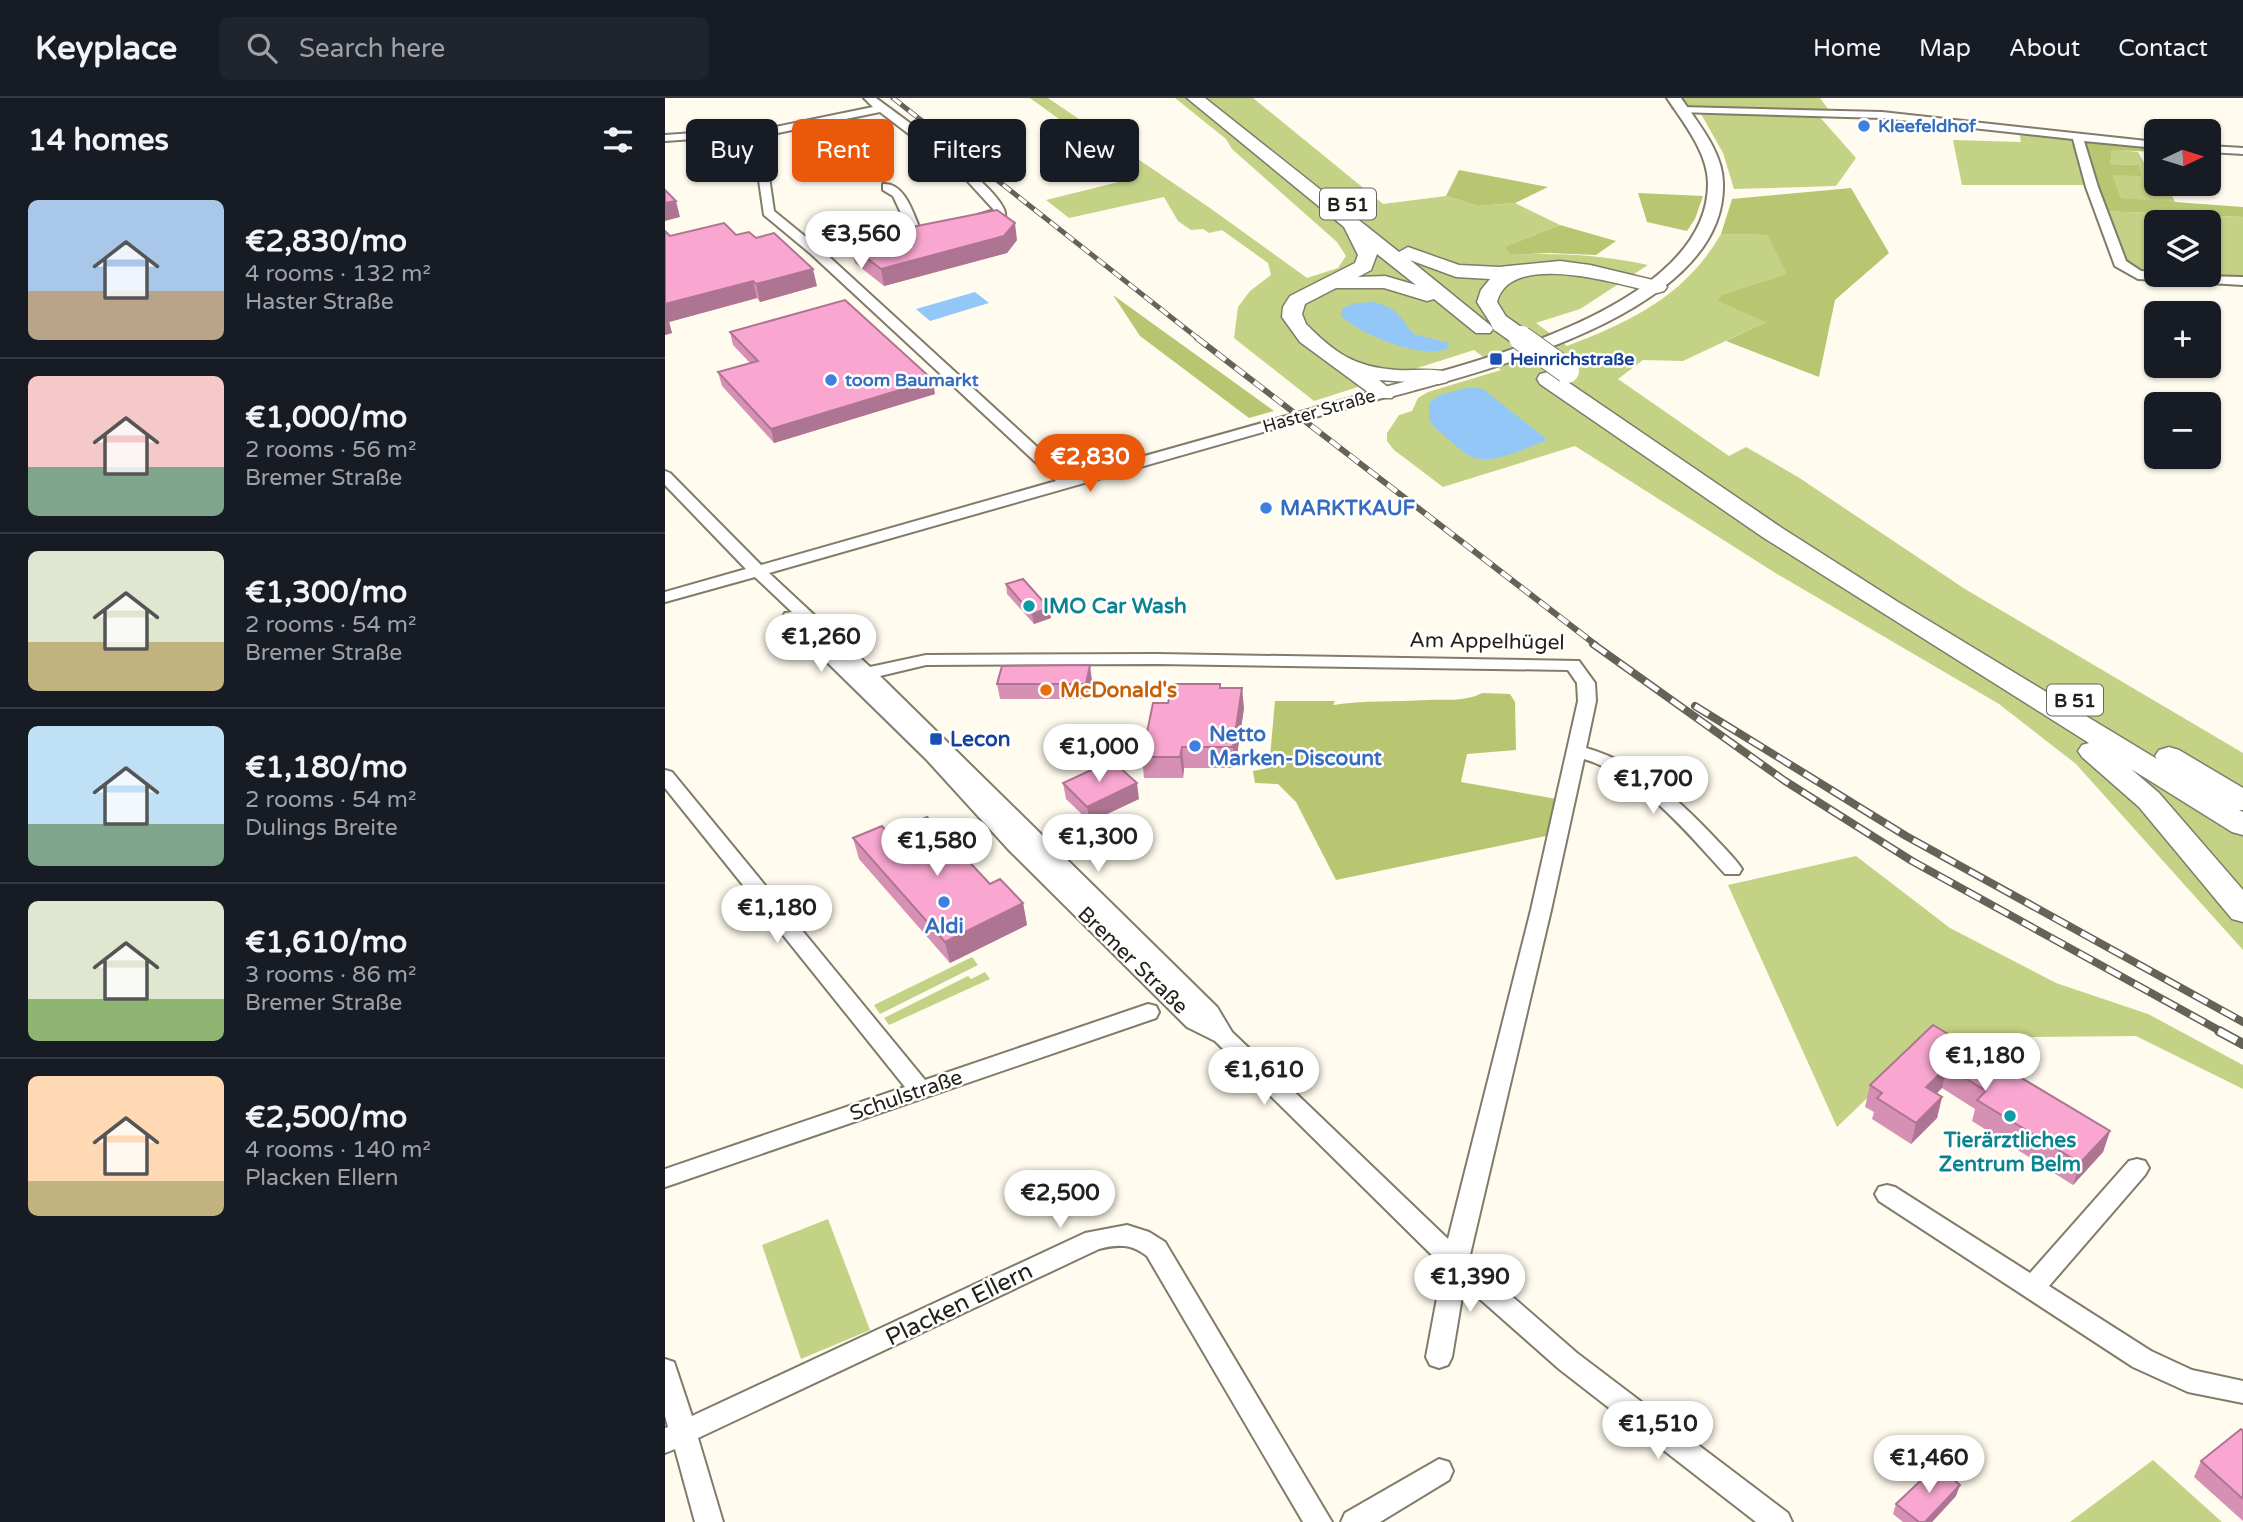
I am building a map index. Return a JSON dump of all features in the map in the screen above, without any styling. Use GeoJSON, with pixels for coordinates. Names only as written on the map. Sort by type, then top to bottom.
{"type":"FeatureCollection","features":[{"type":"Feature","properties":{"kind":"highway","name":"B 51"},"geometry":{"type":"LineString","coordinates":[[1195,98],[1449,304],[1491,326]]}},
{"type":"Feature","properties":{"kind":"highway","name":"B 51"},"geometry":{"type":"LineString","coordinates":[[1219,98],[1408,253],[1491,326],[1773,533],[2001,678],[2243,825]]}},
{"type":"Feature","properties":{"kind":"highway"},"geometry":{"type":"LineString","coordinates":[[1353,227],[1368,255],[1364,266],[1297,300],[1292,309],[1293,321],[1310,339],[1384,393]]}},
{"type":"Feature","properties":{"kind":"highway"},"geometry":{"type":"LineString","coordinates":[[1408,253],[1456,271],[1499,273],[1560,267],[1590,271],[1657,287]]}},
{"type":"Feature","properties":{"kind":"highway"},"geometry":{"type":"LineString","coordinates":[[1491,326],[1487,302],[1489,291],[1509,274],[1524,269]]}},
{"type":"Feature","properties":{"kind":"highway"},"geometry":{"type":"LineString","coordinates":[[1322,286],[1344,282],[1385,282],[1449,304]]}},
{"type":"Feature","properties":{"kind":"highway"},"geometry":{"type":"LineString","coordinates":[[1349,367],[1394,376],[1439,377]]}},
{"type":"Feature","properties":{"kind":"highway","name":"B 51"},"geometry":{"type":"LineString","coordinates":[[1557,375],[1907,599],[2243,801]]}},
{"type":"Feature","properties":{"kind":"highway","name":"B 51"},"geometry":{"type":"LineString","coordinates":[[2001,678],[2149,800],[2243,911]]}},
{"type":"Feature","properties":{"kind":"main road","name":"Haster Straße"},"geometry":{"type":"LineString","coordinates":[[1384,393],[1575,332],[1620,310],[1657,287],[1701,239],[1715,208],[1713,169],[1677,104]]}},
{"type":"Feature","properties":{"kind":"street"},"geometry":{"type":"LineString","coordinates":[[869,98],[965,172],[1001,213],[963,224]]}},
{"type":"Feature","properties":{"kind":"street"},"geometry":{"type":"LineString","coordinates":[[1677,104],[1882,115],[2144,143]]}},
{"type":"Feature","properties":{"kind":"street"},"geometry":{"type":"LineString","coordinates":[[778,130],[882,108]]}},
{"type":"Feature","properties":{"kind":"street"},"geometry":{"type":"LineString","coordinates":[[2077,135],[2092,187],[2120,263],[2138,275],[2243,281]]}},
{"type":"Feature","properties":{"kind":"street"},"geometry":{"type":"LineString","coordinates":[[665,138],[686,137]]}},
{"type":"Feature","properties":{"kind":"street"},"geometry":{"type":"LineString","coordinates":[[2221,150],[2243,151]]}},
{"type":"Feature","properties":{"kind":"street"},"geometry":{"type":"LineString","coordinates":[[765,182],[768,212],[815,251],[1066,482]]}},
{"type":"Feature","properties":{"kind":"street"},"geometry":{"type":"LineString","coordinates":[[815,251],[910,235],[898,194],[887,187]]}},
{"type":"Feature","properties":{"kind":"street","name":"Haster Straße"},"geometry":{"type":"LineString","coordinates":[[665,597],[1384,393]]}},
{"type":"Feature","properties":{"kind":"street","name":"Bremer Straße"},"geometry":{"type":"LineString","coordinates":[[665,476],[759,571],[869,673],[1209,1013],[1224,1038]]}},
{"type":"Feature","properties":{"kind":"street","name":"Bremer Straße"},"geometry":{"type":"LineString","coordinates":[[759,571],[773,600],[952,774],[1015,844],[1195,1021],[1224,1038],[1456,1263],[1568,1361],[1777,1522]]}},
{"type":"Feature","properties":{"kind":"street","name":"Am Appelhügel"},"geometry":{"type":"LineString","coordinates":[[869,673],[908,662],[940,659],[1573,665],[1586,683],[1587,701],[1541,910],[1459,1238],[1456,1263]]}},
{"type":"Feature","properties":{"kind":"street"},"geometry":{"type":"LineString","coordinates":[[1576,751],[1610,761],[1678,809],[1732,869]]}},
{"type":"Feature","properties":{"kind":"street"},"geometry":{"type":"LineString","coordinates":[[668,784],[921,1090]]}},
{"type":"Feature","properties":{"kind":"street","name":"Schulstraße"},"geometry":{"type":"LineString","coordinates":[[665,1178],[1148,1012]]}},
{"type":"Feature","properties":{"kind":"street"},"geometry":{"type":"LineString","coordinates":[[2032,1288],[2137,1168]]}},
{"type":"Feature","properties":{"kind":"street"},"geometry":{"type":"LineString","coordinates":[[1887,1194],[2141,1359],[2188,1381],[2243,1392]]}},
{"type":"Feature","properties":{"kind":"street","name":"Placken Ellern"},"geometry":{"type":"LineString","coordinates":[[674,1438],[1094,1240],[1119,1234],[1141,1237],[1156,1249],[1318,1522]]}},
{"type":"Feature","properties":{"kind":"street"},"geometry":{"type":"LineString","coordinates":[[1439,1357],[1456,1263]]}},
{"type":"Feature","properties":{"kind":"street"},"geometry":{"type":"LineString","coordinates":[[665,1370],[674,1438],[709,1522]]}},
{"type":"Feature","properties":{"kind":"street"},"geometry":{"type":"LineString","coordinates":[[1355,1522],[1439,1471]]}},
{"type":"Feature","properties":{"kind":"green space"},"geometry":{"type":"Polygon","coordinates":[[[1030,98],[1048,98],[1079,119],[1059,119],[1030,98]]]}},
{"type":"Feature","properties":{"kind":"green space"},"geometry":{"type":"Polygon","coordinates":[[[1175,98],[1253,98],[1383,204],[1446,196],[1478,206],[1515,203],[1560,225],[1504,247],[1510,255],[1579,255],[1648,265],[1580,309],[1536,323],[1567,346],[1613,327],[1655,304],[1691,274],[1721,234],[1769,235],[1788,274],[1723,294],[1766,322],[1683,361],[1643,360],[1618,379],[1729,456],[1746,447],[1798,477],[1965,589],[2243,753],[2243,950],[2076,764],[1999,704],[1777,574],[1575,446],[1443,487],[1394,450],[1387,441],[1387,433],[1399,415],[1412,411],[1418,398],[1428,392],[1501,370],[1474,350],[1314,401],[1234,338],[1238,307],[1250,291],[1271,275],[1268,263],[1222,230],[1209,233],[1203,229],[1191,230],[1178,221],[1164,197],[1069,218],[1046,200],[1119,182],[1139,182],[1139,160],[1307,278],[1338,268],[1346,256],[1337,242],[1232,149],[1226,139],[1175,98]]]}},
{"type":"Feature","properties":{"kind":"green space"},"geometry":{"type":"Polygon","coordinates":[[[1665,98],[1820,98],[1831,113],[1672,110],[1665,98]]]}},
{"type":"Feature","properties":{"kind":"green space"},"geometry":{"type":"Polygon","coordinates":[[[1701,114],[1818,115],[1856,158],[1836,186],[1734,189],[1723,153],[1701,114]]]}},
{"type":"Feature","properties":{"kind":"green space"},"geometry":{"type":"Polygon","coordinates":[[[2019,131],[2072,136],[2085,185],[1962,185],[1953,140],[2021,142],[2019,131]]]}},
{"type":"Feature","properties":{"kind":"green space"},"geometry":{"type":"Polygon","coordinates":[[[2077,135],[2144,143],[2144,151],[2112,150],[2110,164],[2139,165],[2142,176],[2113,175],[2121,198],[2243,207],[2243,217],[2221,216],[2221,210],[2144,210],[2144,213],[2101,211],[2077,135]]]}},
{"type":"Feature","properties":{"kind":"green space"},"geometry":{"type":"Polygon","coordinates":[[[2112,149],[2138,152],[2144,163],[2144,196],[2172,196],[2176,204],[2121,198],[2113,175],[2142,175],[2139,165],[2110,164],[2112,149]]]}},
{"type":"Feature","properties":{"kind":"green space"},"geometry":{"type":"Polygon","coordinates":[[[1459,170],[1548,187],[1515,203],[1478,206],[1446,196],[1459,170]]]}},
{"type":"Feature","properties":{"kind":"green space"},"geometry":{"type":"Polygon","coordinates":[[[1851,188],[1889,253],[1835,300],[1819,377],[1726,341],[1766,322],[1718,301],[1723,294],[1787,274],[1768,235],[1721,234],[1732,199],[1851,188]]]}},
{"type":"Feature","properties":{"kind":"green space"},"geometry":{"type":"Polygon","coordinates":[[[1638,193],[1703,196],[1695,219],[1687,231],[1647,222],[1638,193]]]}},
{"type":"Feature","properties":{"kind":"green space"},"geometry":{"type":"Polygon","coordinates":[[[2101,211],[2144,213],[2144,272],[2120,263],[2101,211]]]}},
{"type":"Feature","properties":{"kind":"green space"},"geometry":{"type":"Polygon","coordinates":[[[2221,216],[2243,217],[2243,281],[2221,280],[2221,216]]]}},
{"type":"Feature","properties":{"kind":"green space"},"geometry":{"type":"Polygon","coordinates":[[[1560,225],[1616,241],[1596,255],[1510,255],[1504,247],[1560,225]]]}},
{"type":"Feature","properties":{"kind":"green space"},"geometry":{"type":"Polygon","coordinates":[[[1113,295],[1274,411],[1249,418],[1140,336],[1113,295]]]}},
{"type":"Feature","properties":{"kind":"green space"},"geometry":{"type":"Polygon","coordinates":[[[1482,693],[1510,694],[1515,702],[1516,750],[1467,754],[1461,782],[1557,799],[1546,836],[1336,880],[1296,802],[1278,784],[1255,783],[1253,771],[1269,768],[1275,701],[1335,701],[1333,705],[1455,700],[1482,693]]]}},
{"type":"Feature","properties":{"kind":"green space"},"geometry":{"type":"Polygon","coordinates":[[[1856,856],[1950,928],[2056,983],[2148,1014],[2243,1065],[2243,1089],[2136,1036],[1930,1038],[1837,1127],[1728,885],[1856,856]]]}},
{"type":"Feature","properties":{"kind":"green space"},"geometry":{"type":"Polygon","coordinates":[[[972,957],[978,965],[880,1014],[874,1005],[972,957]]]}},
{"type":"Feature","properties":{"kind":"green space"},"geometry":{"type":"Polygon","coordinates":[[[985,972],[990,979],[889,1025],[884,1018],[968,976],[971,979],[985,972]]]}},
{"type":"Feature","properties":{"kind":"green space"},"geometry":{"type":"Polygon","coordinates":[[[828,1219],[870,1330],[801,1359],[762,1245],[828,1219]]]}},
{"type":"Feature","properties":{"kind":"green space"},"geometry":{"type":"Polygon","coordinates":[[[2153,1460],[2222,1522],[2070,1522],[2153,1460]]]}},
{"type":"Feature","properties":{"kind":"water"},"geometry":{"type":"Polygon","coordinates":[[[975,292],[989,303],[930,321],[916,309],[975,292]]]}},
{"type":"Feature","properties":{"kind":"water"},"geometry":{"type":"Polygon","coordinates":[[[1374,302],[1398,314],[1414,334],[1449,343],[1448,348],[1424,351],[1392,344],[1362,330],[1341,316],[1343,308],[1356,303],[1374,302]]]}},
{"type":"Feature","properties":{"kind":"water"},"geometry":{"type":"Polygon","coordinates":[[[1470,387],[1483,389],[1546,441],[1496,458],[1476,458],[1465,453],[1433,426],[1429,409],[1430,402],[1440,395],[1470,387]]]}},
{"type":"Feature","properties":{"kind":"building"},"geometry":{"type":"Polygon","coordinates":[[[665,190],[676,201],[665,203],[665,190]]]}},
{"type":"Feature","properties":{"kind":"building"},"geometry":{"type":"Polygon","coordinates":[[[997,210],[1015,223],[1004,236],[881,269],[851,246],[862,244],[857,238],[997,210]]]}},
{"type":"Feature","properties":{"kind":"building"},"geometry":{"type":"Polygon","coordinates":[[[724,223],[736,235],[749,232],[756,238],[774,233],[813,269],[756,284],[753,281],[665,304],[665,231],[670,236],[724,223]]]}},
{"type":"Feature","properties":{"kind":"building","name":"toom Baumarkt"},"geometry":{"type":"Polygon","coordinates":[[[845,300],[933,380],[771,429],[718,372],[758,361],[730,332],[845,300]]]}},
{"type":"Feature","properties":{"kind":"building"},"geometry":{"type":"Polygon","coordinates":[[[1023,579],[1049,608],[1032,614],[1006,584],[1023,579]]]}},
{"type":"Feature","properties":{"kind":"building"},"geometry":{"type":"Polygon","coordinates":[[[1090,665],[1086,684],[997,684],[1002,666],[1090,665]]]}},
{"type":"Feature","properties":{"kind":"building","name":"Netto Marken-Discount"},"geometry":{"type":"Polygon","coordinates":[[[1173,684],[1220,684],[1220,688],[1242,688],[1233,747],[1182,747],[1180,757],[1142,757],[1153,703],[1168,703],[1173,684]]]}},
{"type":"Feature","properties":{"kind":"building"},"geometry":{"type":"Polygon","coordinates":[[[1100,766],[1118,766],[1137,783],[1087,807],[1063,783],[1100,766]]]}},
{"type":"Feature","properties":{"kind":"building","name":"Aldi"},"geometry":{"type":"Polygon","coordinates":[[[927,817],[990,884],[1000,879],[1023,903],[945,942],[853,838],[882,826],[889,834],[927,817]]]}},
{"type":"Feature","properties":{"kind":"building"},"geometry":{"type":"Polygon","coordinates":[[[1933,1025],[2110,1131],[2080,1163],[1977,1100],[1986,1091],[1947,1067],[1926,1087],[1942,1097],[1916,1123],[1877,1098],[1882,1093],[1870,1085],[1933,1025]]]}},
{"type":"Feature","properties":{"kind":"building"},"geometry":{"type":"Polygon","coordinates":[[[2241,1429],[2243,1431],[2243,1499],[2201,1461],[2241,1429]]]}},
{"type":"Feature","properties":{"kind":"building"},"geometry":{"type":"Polygon","coordinates":[[[1937,1465],[1960,1485],[1925,1522],[1919,1522],[1896,1504],[1937,1465]]]}},
{"type":"Feature","properties":{"kind":"railway"},"geometry":{"type":"LineString","coordinates":[[893,98],[1200,340]]}},
{"type":"Feature","properties":{"kind":"railway"},"geometry":{"type":"LineString","coordinates":[[1197,338],[1596,645]]}},
{"type":"Feature","properties":{"kind":"railway"},"geometry":{"type":"LineString","coordinates":[[1593,644],[1785,781],[1912,861],[2222,1032]]}},
{"type":"Feature","properties":{"kind":"railway"},"geometry":{"type":"LineString","coordinates":[[1695,706],[1906,836],[2243,1022]]}},
{"type":"Feature","properties":{"kind":"railway"},"geometry":{"type":"LineString","coordinates":[[2219,1031],[2243,1044]]}},
{"type":"Feature","properties":{"kind":"place","name":"Kleefeldhof"},"geometry":{"type":"Point","coordinates":[1864,126]}},
{"type":"Feature","properties":{"kind":"place","name":"Heinrichstraße"},"geometry":{"type":"Point","coordinates":[1496,359]}},
{"type":"Feature","properties":{"kind":"place","name":"toom Baumarkt"},"geometry":{"type":"Point","coordinates":[831,380]}},
{"type":"Feature","properties":{"kind":"place","name":"MARKTKAUF"},"geometry":{"type":"Point","coordinates":[1266,508]}},
{"type":"Feature","properties":{"kind":"place","name":"IMO Car Wash"},"geometry":{"type":"Point","coordinates":[1029,606]}},
{"type":"Feature","properties":{"kind":"place","name":"McDonald's"},"geometry":{"type":"Point","coordinates":[1046,690]}},
{"type":"Feature","properties":{"kind":"place","name":"Lecon"},"geometry":{"type":"Point","coordinates":[936,739]}},
{"type":"Feature","properties":{"kind":"place","name":"Netto Marken-Discount"},"geometry":{"type":"Point","coordinates":[1195,746]}},
{"type":"Feature","properties":{"kind":"place","name":"Aldi"},"geometry":{"type":"Point","coordinates":[944,902]}},
{"type":"Feature","properties":{"kind":"place","name":"Tierärztliches Zentrum Belm"},"geometry":{"type":"Point","coordinates":[2010,1116]}}]}
